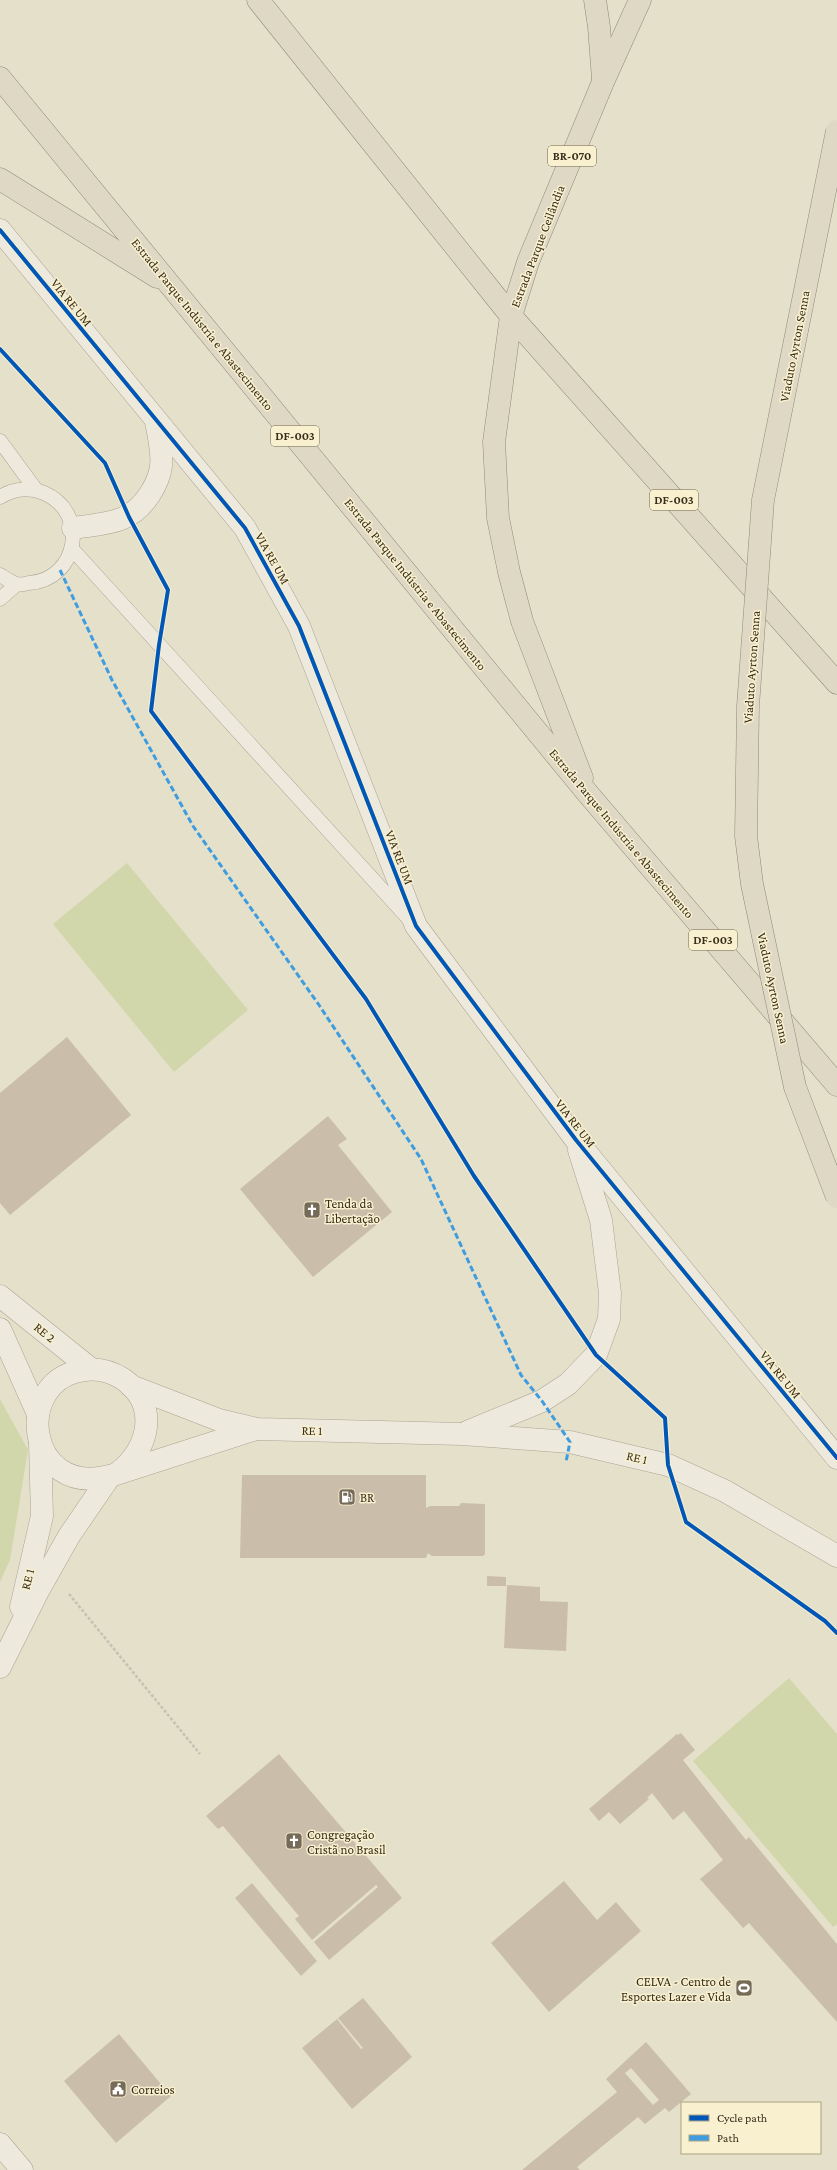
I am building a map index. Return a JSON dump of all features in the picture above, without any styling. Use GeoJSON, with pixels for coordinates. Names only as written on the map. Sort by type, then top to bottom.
{"type":"FeatureCollection","features":[{"type":"Feature","properties":{"kind":"highway","name":"DF-003"},"geometry":{"type":"LineString","coordinates":[[258,0],[511,316],[837,684]]}},
{"type":"Feature","properties":{"kind":"highway"},"geometry":{"type":"LineString","coordinates":[[595,0],[599,27],[603,82]]}},
{"type":"Feature","properties":{"kind":"highway","name":"Estrada Parque Ceilândia"},"geometry":{"type":"LineString","coordinates":[[589,795],[522,621],[498,518],[494,442],[511,316],[528,262],[603,82],[640,0]]}},
{"type":"Feature","properties":{"kind":"highway","name":"Estrada Parque Indústria e Abastecimento"},"geometry":{"type":"LineString","coordinates":[[0,78],[589,795],[837,1085]]}},
{"type":"Feature","properties":{"kind":"highway","name":"Viaduto Ayrton Senna"},"geometry":{"type":"LineString","coordinates":[[837,131],[763,500],[748,706],[746,828],[752,884],[795,1087],[837,1197]]}},
{"type":"Feature","properties":{"kind":"highway"},"geometry":{"type":"LineString","coordinates":[[0,179],[172,287]]}},
{"type":"Feature","properties":{"kind":"street","name":"VIA RE UM"},"geometry":{"type":"LineString","coordinates":[[0,230],[245,528],[299,626],[416,926],[576,1140],[837,1458]]}},
{"type":"Feature","properties":{"kind":"street"},"geometry":{"type":"LineString","coordinates":[[73,528],[118,522],[129,517],[142,507],[156,484],[162,466],[156,421]]}},
{"type":"Feature","properties":{"kind":"street","name":"RE 1"},"geometry":{"type":"LineString","coordinates":[[462,1434],[542,1401],[568,1384],[596,1355],[609,1318],[610,1293],[601,1220],[576,1140]]}},
{"type":"Feature","properties":{"kind":"street","name":"RE 2"},"geometry":{"type":"LineString","coordinates":[[0,1296],[91,1369]]}},
{"type":"Feature","properties":{"kind":"street"},"geometry":{"type":"LineString","coordinates":[[0,1329],[38,1414]]}},
{"type":"Feature","properties":{"kind":"street"},"geometry":{"type":"LineString","coordinates":[[91,1369],[117,1375],[131,1386],[143,1404],[146,1426],[145,1437],[136,1457],[114,1474],[89,1480],[68,1475],[51,1462],[40,1444],[37,1434],[38,1414],[46,1394],[61,1379],[80,1370],[91,1369]]}},
{"type":"Feature","properties":{"kind":"street","name":"RE 1"},"geometry":{"type":"LineString","coordinates":[[131,1386],[219,1420],[257,1429],[462,1434],[570,1442],[668,1465],[725,1491],[837,1556]]}},
{"type":"Feature","properties":{"kind":"street","name":"RE 1"},"geometry":{"type":"LineString","coordinates":[[0,1667],[69,1536],[114,1474],[257,1429]]}},
{"type":"Feature","properties":{"kind":"street","name":"RE 1"},"geometry":{"type":"LineString","coordinates":[[12,1642],[42,1516],[40,1444]]}},
{"type":"Feature","properties":{"kind":"street"},"geometry":{"type":"LineString","coordinates":[[0,2144],[22,2170]]}},
{"type":"Feature","properties":{"kind":"lane"},"geometry":{"type":"LineString","coordinates":[[0,441],[36,490]]}},
{"type":"Feature","properties":{"kind":"lane"},"geometry":{"type":"LineString","coordinates":[[0,497],[18,489],[36,490],[54,497],[67,511],[73,528],[72,549],[60,570],[40,583],[17,584],[0,576]]}},
{"type":"Feature","properties":{"kind":"lane"},"geometry":{"type":"LineString","coordinates":[[72,549],[416,926]]}},
{"type":"Feature","properties":{"kind":"lane"},"geometry":{"type":"LineString","coordinates":[[0,598],[17,584]]}},
{"type":"Feature","properties":{"kind":"path"},"geometry":{"type":"LineString","coordinates":[[69,1594],[200,1754]]}},
{"type":"Feature","properties":{"kind":"green space"},"geometry":{"type":"Polygon","coordinates":[[[127,863],[248,1010],[174,1072],[53,924],[127,863]]]}},
{"type":"Feature","properties":{"kind":"green space"},"geometry":{"type":"Polygon","coordinates":[[[0,1399],[28,1450],[10,1560],[0,1582],[0,1399]]]}},
{"type":"Feature","properties":{"kind":"green space"},"geometry":{"type":"Polygon","coordinates":[[[789,1678],[837,1734],[837,1924],[833,1927],[693,1761],[789,1678]]]}},
{"type":"Feature","properties":{"kind":"building"},"geometry":{"type":"Polygon","coordinates":[[[67,1037],[131,1115],[10,1215],[0,1203],[0,1093],[67,1037]]]}},
{"type":"Feature","properties":{"kind":"building","name":"Tenda da Libertação"},"geometry":{"type":"Polygon","coordinates":[[[328,1116],[347,1139],[338,1145],[392,1212],[313,1277],[240,1189],[328,1116]]]}},
{"type":"Feature","properties":{"kind":"building"},"geometry":{"type":"Polygon","coordinates":[[[242,1475],[426,1475],[426,1508],[430,1506],[459,1506],[461,1503],[485,1504],[485,1554],[483,1556],[432,1556],[428,1553],[426,1558],[240,1558],[242,1475]]]}},
{"type":"Feature","properties":{"kind":"building"},"geometry":{"type":"Polygon","coordinates":[[[487,1576],[506,1577],[506,1586],[487,1586],[487,1576]]]}},
{"type":"Feature","properties":{"kind":"building"},"geometry":{"type":"Polygon","coordinates":[[[507,1585],[540,1587],[540,1601],[568,1602],[566,1651],[504,1648],[507,1585]]]}},
{"type":"Feature","properties":{"kind":"building"},"geometry":{"type":"Polygon","coordinates":[[[681,1733],[695,1750],[683,1760],[746,1840],[749,1837],[837,1944],[837,2022],[749,1923],[743,1928],[700,1879],[723,1860],[684,1811],[673,1820],[652,1793],[647,1798],[649,1799],[620,1824],[609,1812],[599,1821],[589,1809],[677,1734],[678,1735],[681,1733]]]}},
{"type":"Feature","properties":{"kind":"building","name":"Congregação Cristã no Brasil"},"geometry":{"type":"Polygon","coordinates":[[[279,1754],[402,1898],[329,1960],[314,1942],[378,1887],[376,1885],[312,1940],[295,1919],[299,1916],[223,1826],[218,1829],[206,1816],[279,1754]]]}},
{"type":"Feature","properties":{"kind":"building"},"geometry":{"type":"Polygon","coordinates":[[[564,1881],[597,1920],[616,1902],[641,1931],[549,2012],[491,1943],[564,1881]]]}},
{"type":"Feature","properties":{"kind":"building"},"geometry":{"type":"Polygon","coordinates":[[[252,1883],[317,1961],[301,1976],[235,1898],[252,1883]]]}},
{"type":"Feature","properties":{"kind":"building"},"geometry":{"type":"Polygon","coordinates":[[[363,1998],[412,2057],[352,2109],[302,2048],[337,2019],[361,2049],[363,2048],[338,2018],[363,1998]]]}},
{"type":"Feature","properties":{"kind":"building","name":"Correios"},"geometry":{"type":"Polygon","coordinates":[[[119,2034],[171,2096],[116,2143],[64,2081],[119,2034]]]}},
{"type":"Feature","properties":{"kind":"building"},"geometry":{"type":"Polygon","coordinates":[[[646,2042],[691,2094],[669,2112],[665,2108],[645,2124],[638,2117],[577,2167],[580,2170],[522,2170],[617,2092],[606,2079],[646,2042]],[[631,2068],[625,2073],[653,2105],[659,2100],[631,2068]]]}},
{"type":"Feature","properties":{"kind":"marked path"},"geometry":{"type":"LineString","coordinates":[[60,570],[112,680],[193,826],[319,1005],[421,1159],[521,1375],[542,1401],[570,1442],[566,1462]]}},
{"type":"Feature","properties":{"kind":"cycle path"},"geometry":{"type":"LineString","coordinates":[[0,230],[245,528],[299,626],[416,926],[576,1140],[837,1458]]}},
{"type":"Feature","properties":{"kind":"cycle path"},"geometry":{"type":"LineString","coordinates":[[0,349],[105,463],[129,517],[168,590],[159,645],[151,711],[366,999],[474,1176],[596,1355],[665,1418],[668,1465],[686,1522],[825,1621],[837,1633]]}},
{"type":"Feature","properties":{"kind":"place","name":"Tenda da Libertação"},"geometry":{"type":"Point","coordinates":[312,1210]}},
{"type":"Feature","properties":{"kind":"place","name":"BR"},"geometry":{"type":"Point","coordinates":[347,1497]}},
{"type":"Feature","properties":{"kind":"place","name":"Congregação Cristã no Brasil"},"geometry":{"type":"Point","coordinates":[294,1841]}},
{"type":"Feature","properties":{"kind":"place","name":"CELVA - Centro de Esportes Lazer e Vida"},"geometry":{"type":"Point","coordinates":[744,1988]}},
{"type":"Feature","properties":{"kind":"place","name":"Correios"},"geometry":{"type":"Point","coordinates":[118,2089]}}]}
